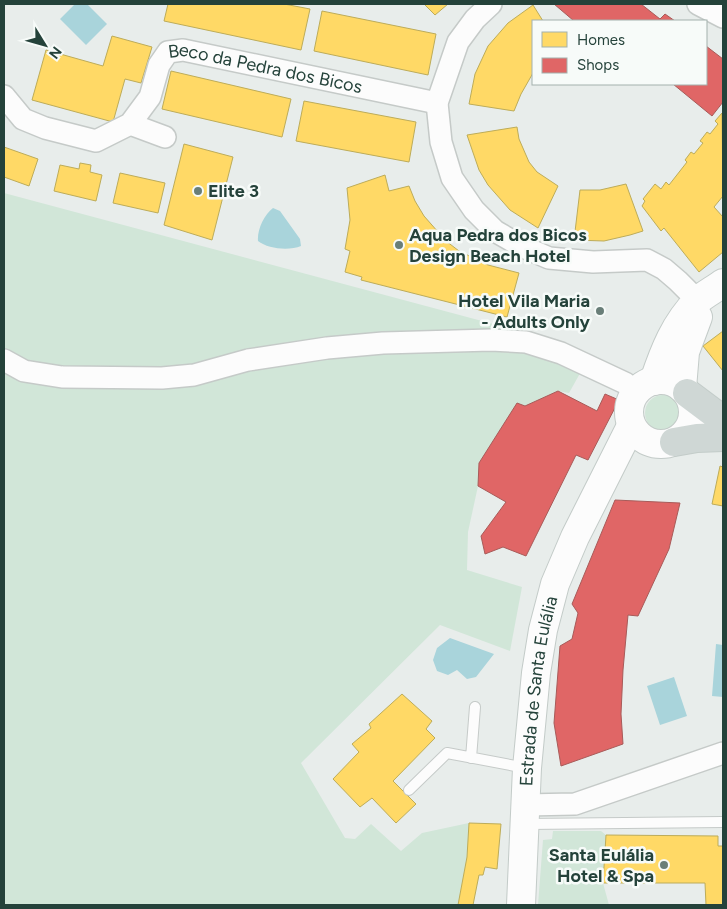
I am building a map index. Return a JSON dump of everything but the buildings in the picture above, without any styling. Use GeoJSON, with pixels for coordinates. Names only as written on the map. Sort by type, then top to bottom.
{"type":"FeatureCollection","features":[{"type":"Feature","properties":{"kind":"main road"},"geometry":{"type":"LineString","coordinates":[[685,390],[723,420]]}},
{"type":"Feature","properties":{"kind":"main road","name":"Estrada de Santa Eulália"},"geometry":{"type":"LineString","coordinates":[[665,443],[697,438],[723,437]]}},
{"type":"Feature","properties":{"kind":"street"},"geometry":{"type":"LineString","coordinates":[[491,4],[475,19],[458,42],[437,103],[441,142],[452,178],[474,210],[495,231],[521,246],[549,258],[593,262],[647,260],[664,269],[678,280],[698,301]]}},
{"type":"Feature","properties":{"kind":"street"},"geometry":{"type":"LineString","coordinates":[[698,4],[723,17]]}},
{"type":"Feature","properties":{"kind":"street","name":"Beco da Pedra dos Bicos"},"geometry":{"type":"LineString","coordinates":[[4,96],[23,119],[45,128],[96,141],[130,124],[150,97],[159,65],[168,52],[183,50],[437,103]]}},
{"type":"Feature","properties":{"kind":"street"},"geometry":{"type":"LineString","coordinates":[[130,124],[165,137]]}},
{"type":"Feature","properties":{"kind":"street"},"geometry":{"type":"LineString","coordinates":[[4,360],[24,371],[62,377],[162,378],[194,375],[248,360],[327,348],[383,343],[491,340],[526,342],[561,353],[624,383],[645,386],[669,381],[685,390],[685,352],[697,318],[723,284]]}},
{"type":"Feature","properties":{"kind":"street","name":"Estrada de Santa Eulália"},"geometry":{"type":"LineString","coordinates":[[521,905],[527,768],[536,673],[543,630],[556,584],[575,537],[631,426],[628,408],[645,386],[680,322],[698,301],[723,284]]}},
{"type":"Feature","properties":{"kind":"street","name":"Estrada de Santa Eulália"},"geometry":{"type":"LineString","coordinates":[[600,486],[616,469],[635,455],[682,437],[692,421],[693,411],[685,390]]}},
{"type":"Feature","properties":{"kind":"street"},"geometry":{"type":"LineString","coordinates":[[631,426],[641,438],[665,443]]}},
{"type":"Feature","properties":{"kind":"street"},"geometry":{"type":"LineString","coordinates":[[525,815],[575,804],[723,753]]}},
{"type":"Feature","properties":{"kind":"lane"},"geometry":{"type":"LineString","coordinates":[[471,758],[474,707]]}},
{"type":"Feature","properties":{"kind":"lane"},"geometry":{"type":"LineString","coordinates":[[409,790],[447,753],[527,768]]}},
{"type":"Feature","properties":{"kind":"lane"},"geometry":{"type":"LineString","coordinates":[[525,815],[723,822]]}},
{"type":"Feature","properties":{"kind":"green space"},"geometry":{"type":"Polygon","coordinates":[[[4,193],[538,336],[588,359],[569,393],[558,391],[525,406],[517,404],[479,463],[478,486],[468,532],[467,570],[522,587],[510,651],[440,625],[301,763],[345,838],[355,839],[371,824],[401,851],[422,833],[469,823],[467,857],[458,905],[4,905],[4,193]]]}},
{"type":"Feature","properties":{"kind":"green space"},"geometry":{"type":"Polygon","coordinates":[[[663,395],[670,396],[676,400],[680,406],[680,420],[676,426],[670,430],[663,431],[656,430],[650,426],[646,420],[645,413],[646,406],[650,400],[656,396],[663,395]]]}},
{"type":"Feature","properties":{"kind":"green space"},"geometry":{"type":"Polygon","coordinates":[[[553,831],[601,831],[606,835],[603,883],[609,905],[538,905],[543,840],[552,839],[553,831]]]}},
{"type":"Feature","properties":{"kind":"water"},"geometry":{"type":"Polygon","coordinates":[[[75,4],[87,4],[107,24],[86,45],[60,19],[75,4]]]}},
{"type":"Feature","properties":{"kind":"water"},"geometry":{"type":"Polygon","coordinates":[[[273,208],[280,211],[300,239],[301,246],[296,248],[279,248],[267,246],[258,241],[262,223],[273,208]]]}},
{"type":"Feature","properties":{"kind":"water"},"geometry":{"type":"Polygon","coordinates":[[[450,638],[494,654],[476,677],[467,679],[457,670],[448,675],[437,671],[433,660],[437,648],[450,638]]]}},
{"type":"Feature","properties":{"kind":"water"},"geometry":{"type":"Polygon","coordinates":[[[716,644],[723,645],[723,697],[712,696],[716,644]]]}},
{"type":"Feature","properties":{"kind":"water"},"geometry":{"type":"Polygon","coordinates":[[[674,677],[687,716],[660,725],[647,686],[674,677]]]}},
{"type":"Feature","properties":{"kind":"place","name":"Elite 3"},"geometry":{"type":"Point","coordinates":[198,191]}},
{"type":"Feature","properties":{"kind":"place","name":"Aqua Pedra dos Bicos Design Beach Hotel"},"geometry":{"type":"Point","coordinates":[399,245]}},
{"type":"Feature","properties":{"kind":"place","name":"Hotel Vila Maria - Adults Only"},"geometry":{"type":"Point","coordinates":[600,311]}},
{"type":"Feature","properties":{"kind":"place","name":"Santa Eulália Hotel & Spa"},"geometry":{"type":"Point","coordinates":[664,865]}}]}
